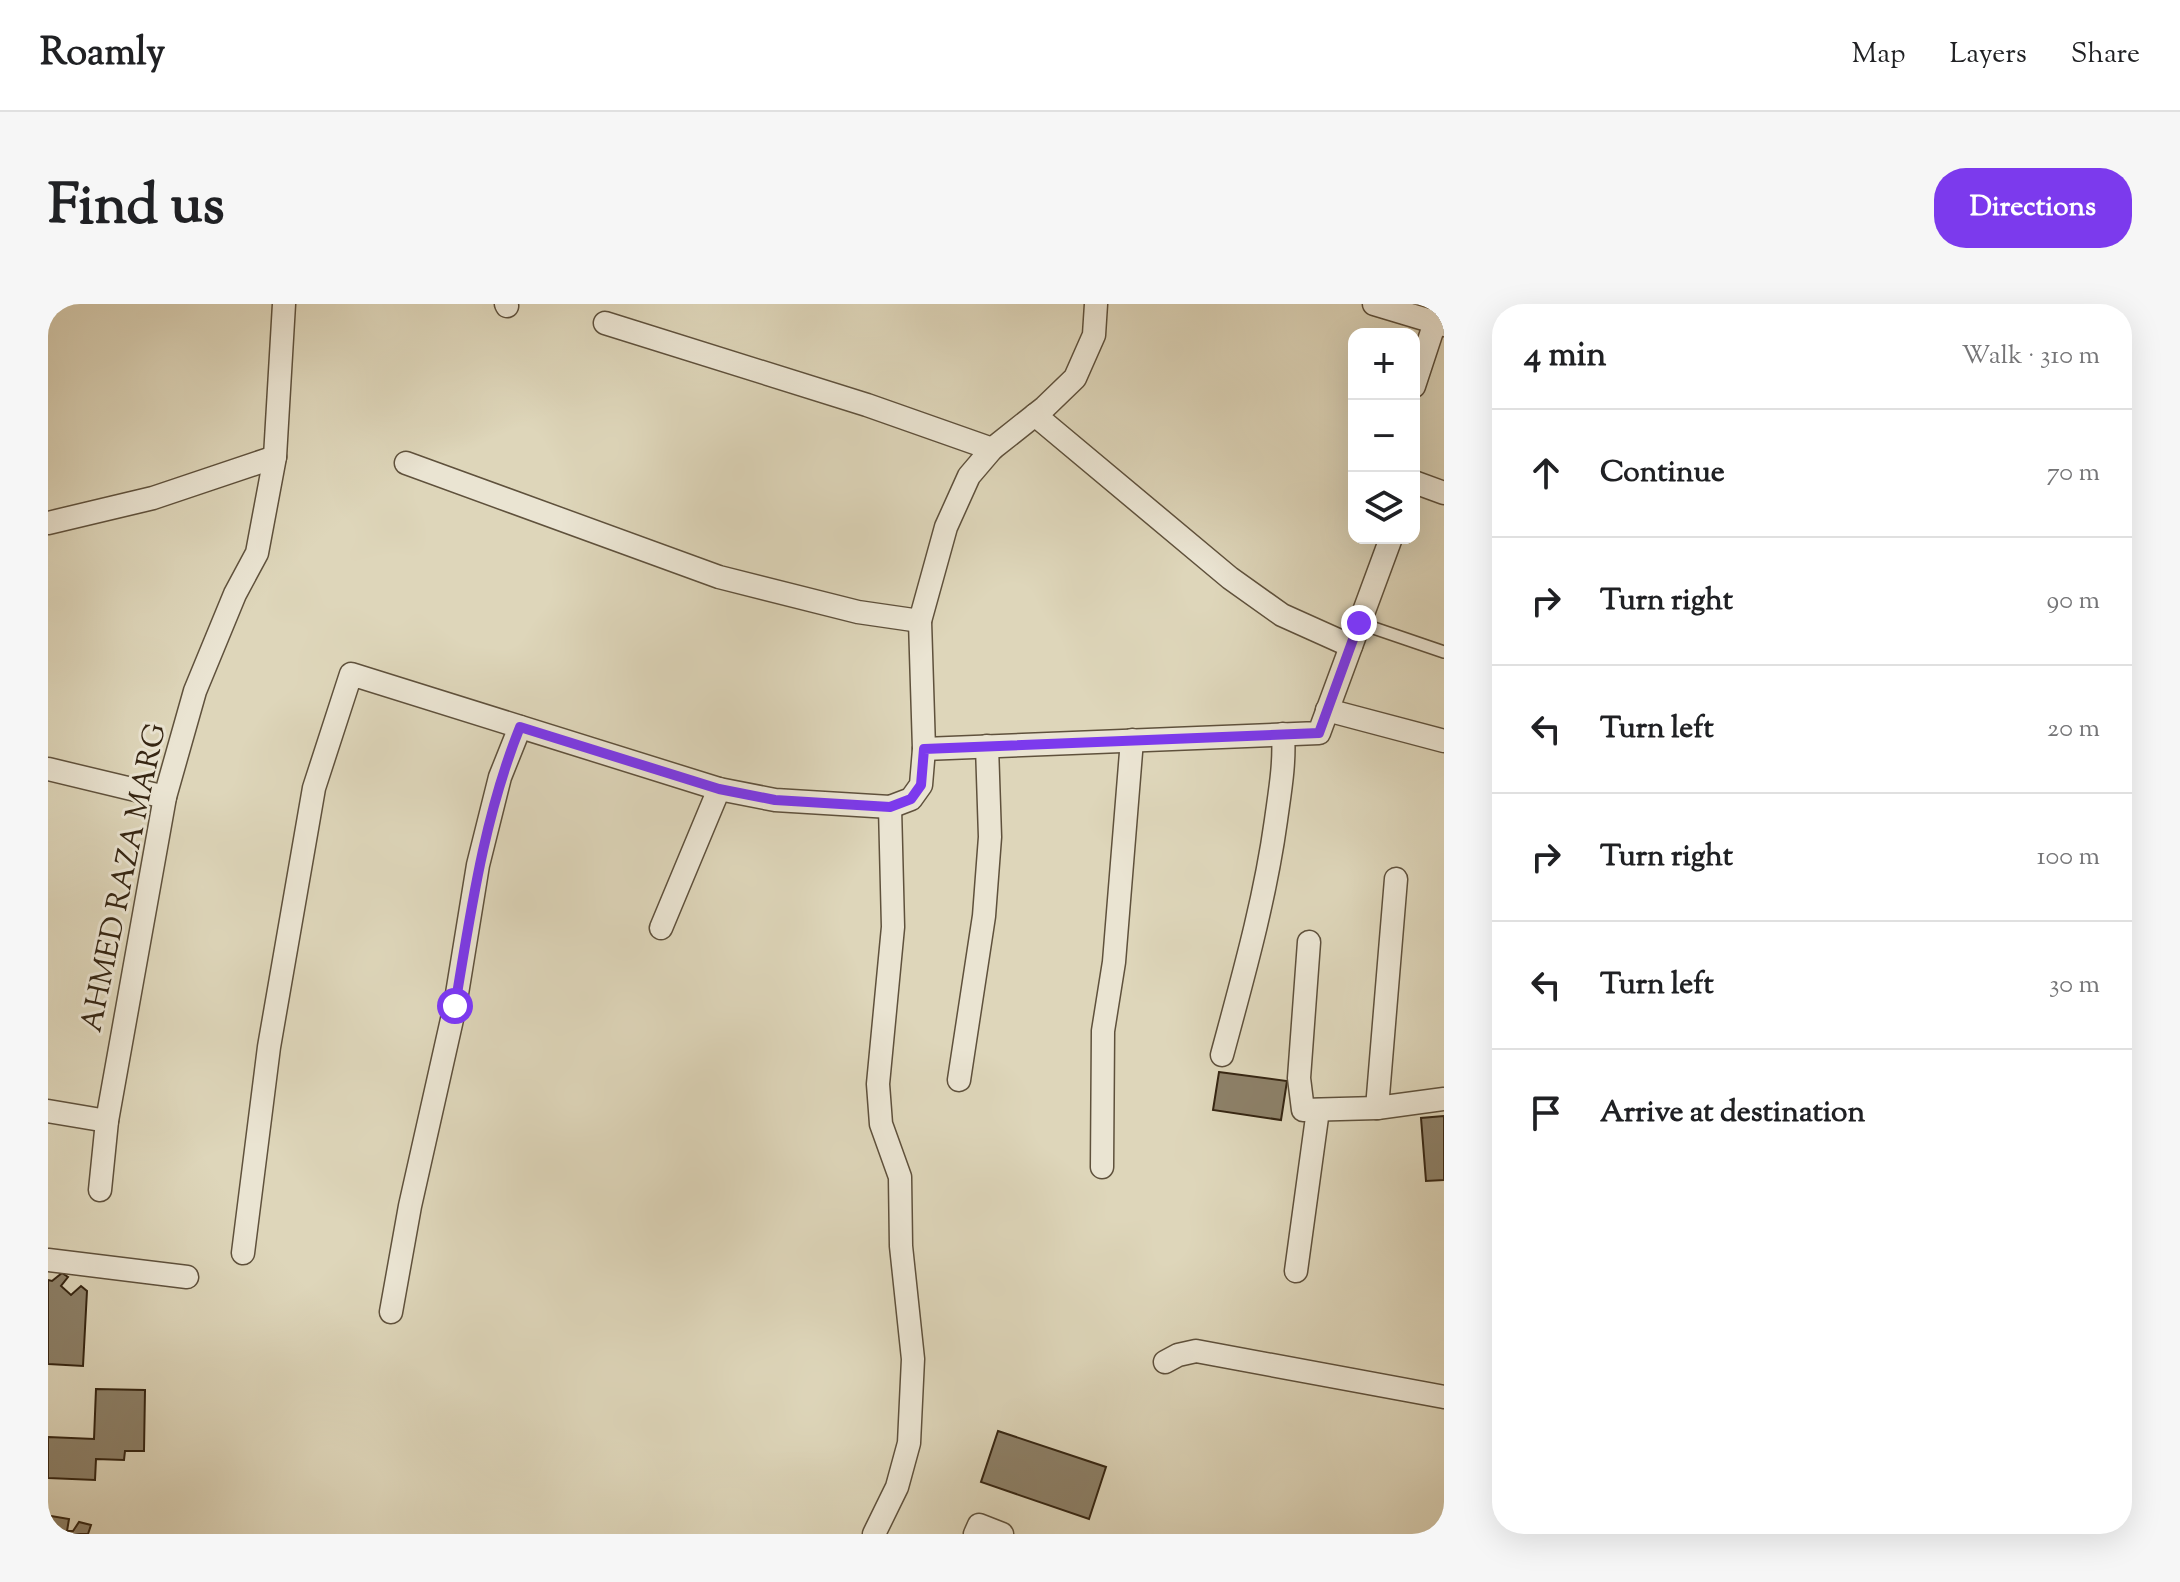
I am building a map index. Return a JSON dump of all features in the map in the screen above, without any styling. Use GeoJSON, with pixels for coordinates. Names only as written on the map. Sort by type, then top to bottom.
{"type":"FeatureCollection","features":[{"type":"Feature","properties":{"kind":"street","name":"AHMED RAZA MARG"},"geometry":{"type":"LineString","coordinates":[[100,1190],[107,1121],[165,797],[195,691],[259,543],[275,457],[284,304]]}},
{"type":"Feature","properties":{"kind":"street"},"geometry":{"type":"LineString","coordinates":[[243,1253],[269,1047],[314,788],[351,674],[719,789],[775,800],[890,807],[911,799],[921,785],[924,749],[920,621],[946,527],[969,476],[992,449],[1075,378],[1094,335],[1096,304]]}},
{"type":"Feature","properties":{"kind":"street"},"geometry":{"type":"LineString","coordinates":[[1374,304],[1440,317],[1420,370]]}},
{"type":"Feature","properties":{"kind":"street"},"geometry":{"type":"LineString","coordinates":[[605,323],[867,405],[992,449]]}},
{"type":"Feature","properties":{"kind":"street"},"geometry":{"type":"LineString","coordinates":[[1035,415],[1230,578],[1282,615],[1351,646]]}},
{"type":"Feature","properties":{"kind":"street"},"geometry":{"type":"LineString","coordinates":[[48,523],[153,498],[275,457]]}},
{"type":"Feature","properties":{"kind":"street"},"geometry":{"type":"LineString","coordinates":[[406,463],[719,577],[858,612],[920,621]]}},
{"type":"Feature","properties":{"kind":"street"},"geometry":{"type":"LineString","coordinates":[[1420,484],[1444,493]]}},
{"type":"Feature","properties":{"kind":"street"},"geometry":{"type":"LineString","coordinates":[[924,749],[1319,733],[1389,544]]}},
{"type":"Feature","properties":{"kind":"street"},"geometry":{"type":"LineString","coordinates":[[1327,710],[1444,741]]}},
{"type":"Feature","properties":{"kind":"street"},"geometry":{"type":"LineString","coordinates":[[391,1312],[410,1206],[455,1006],[478,865],[500,777],[520,727]]}},
{"type":"Feature","properties":{"kind":"street"},"geometry":{"type":"LineString","coordinates":[[1222,1055],[1258,922],[1269,865],[1284,757],[1283,734]]}},
{"type":"Feature","properties":{"kind":"street"},"geometry":{"type":"LineString","coordinates":[[1102,1167],[1103,1031],[1114,962],[1132,740]]}},
{"type":"Feature","properties":{"kind":"street"},"geometry":{"type":"LineString","coordinates":[[959,1080],[984,916],[990,837],[987,746]]}},
{"type":"Feature","properties":{"kind":"street"},"geometry":{"type":"LineString","coordinates":[[48,769],[165,797]]}},
{"type":"Feature","properties":{"kind":"street"},"geometry":{"type":"LineString","coordinates":[[661,928],[719,789]]}},
{"type":"Feature","properties":{"kind":"street"},"geometry":{"type":"LineString","coordinates":[[874,1534],[897,1487],[909,1443],[913,1359],[901,1246],[900,1177],[881,1124],[878,1084],[893,927],[890,807]]}},
{"type":"Feature","properties":{"kind":"street"},"geometry":{"type":"LineString","coordinates":[[1377,1108],[1396,879]]}},
{"type":"Feature","properties":{"kind":"street"},"geometry":{"type":"LineString","coordinates":[[1309,942],[1299,1078],[1303,1110],[1377,1108],[1444,1099]]}},
{"type":"Feature","properties":{"kind":"street"},"geometry":{"type":"LineString","coordinates":[[1296,1271],[1318,1110]]}},
{"type":"Feature","properties":{"kind":"street"},"geometry":{"type":"LineString","coordinates":[[48,1111],[107,1121]]}},
{"type":"Feature","properties":{"kind":"street"},"geometry":{"type":"LineString","coordinates":[[48,1260],[187,1277]]}},
{"type":"Feature","properties":{"kind":"street"},"geometry":{"type":"LineString","coordinates":[[1165,1362],[1196,1351],[1444,1397]]}},
{"type":"Feature","properties":{"kind":"street"},"geometry":{"type":"LineString","coordinates":[[975,1534],[979,1525],[1002,1534]]}},
{"type":"Feature","properties":{"kind":"lane"},"geometry":{"type":"LineString","coordinates":[[1359,623],[1444,652]]}},
{"type":"Feature","properties":{"kind":"building"},"geometry":{"type":"Polygon","coordinates":[[[1219,1072],[1287,1081],[1281,1120],[1213,1110],[1219,1072]]]}},
{"type":"Feature","properties":{"kind":"building"},"geometry":{"type":"Polygon","coordinates":[[[1444,1116],[1444,1180],[1426,1181],[1421,1118],[1444,1116]]]}},
{"type":"Feature","properties":{"kind":"building"},"geometry":{"type":"Polygon","coordinates":[[[62,1273],[68,1277],[61,1286],[71,1295],[81,1286],[87,1291],[83,1366],[48,1364],[48,1280],[52,1281],[62,1273]]]}},
{"type":"Feature","properties":{"kind":"building"},"geometry":{"type":"Polygon","coordinates":[[[96,1389],[145,1390],[144,1451],[125,1451],[124,1460],[96,1459],[95,1480],[48,1478],[48,1437],[94,1439],[96,1389]]]}},
{"type":"Feature","properties":{"kind":"building"},"geometry":{"type":"Polygon","coordinates":[[[998,1431],[1106,1467],[1089,1519],[981,1482],[998,1431]]]}},
{"type":"Feature","properties":{"kind":"building"},"geometry":{"type":"Polygon","coordinates":[[[51,1516],[69,1519],[67,1531],[73,1531],[79,1522],[91,1525],[88,1534],[48,1534],[51,1516]]]}},
{"type":"Feature","properties":{"kind":"route"},"geometry":{"type":"LineString","coordinates":[[455,1006],[478,865],[500,777],[520,727],[719,789],[775,800],[890,807],[911,799],[921,785],[924,749],[1319,733],[1359,623]]}}]}
